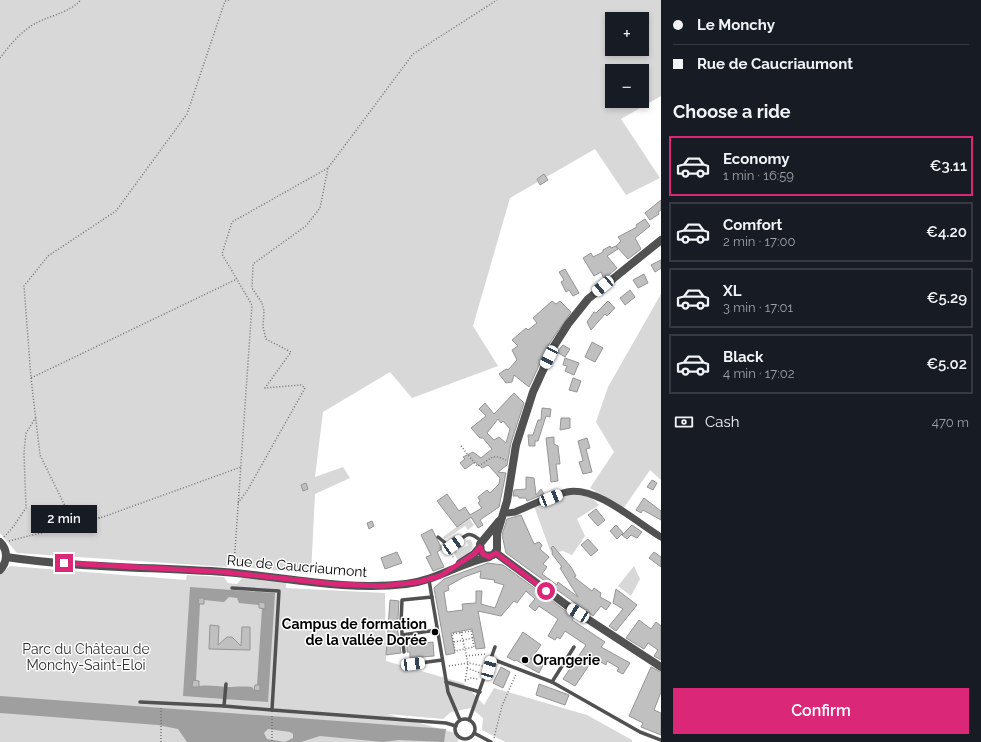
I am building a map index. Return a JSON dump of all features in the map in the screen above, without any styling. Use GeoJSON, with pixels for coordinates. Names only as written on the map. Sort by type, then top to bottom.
{"type":"FeatureCollection","features":[{"type":"Feature","properties":{"kind":"street"},"geometry":{"type":"LineString","coordinates":[[440,576],[478,559],[492,555],[498,549],[496,543],[500,521],[504,510],[516,445],[535,386],[554,346],[568,324],[593,294],[661,240]]}},
{"type":"Feature","properties":{"kind":"street"},"geometry":{"type":"LineString","coordinates":[[504,510],[508,513],[515,512],[563,493],[584,492],[600,498],[661,537]]}},
{"type":"Feature","properties":{"kind":"street"},"geometry":{"type":"LineString","coordinates":[[440,576],[474,554],[500,521]]}},
{"type":"Feature","properties":{"kind":"street"},"geometry":{"type":"LineString","coordinates":[[482,543],[490,539],[496,543]]}},
{"type":"Feature","properties":{"kind":"street"},"geometry":{"type":"LineString","coordinates":[[0,542],[5,550],[6,557],[0,570]]}},
{"type":"Feature","properties":{"kind":"street"},"geometry":{"type":"LineString","coordinates":[[482,543],[483,554],[492,555],[661,666]]}},
{"type":"Feature","properties":{"kind":"street","name":"Rue de Caucriaumont"},"geometry":{"type":"LineString","coordinates":[[6,557],[138,568],[233,573],[366,586],[405,584],[429,580],[440,576]]}},
{"type":"Feature","properties":{"kind":"lane"},"geometry":{"type":"LineString","coordinates":[[438,537],[449,546],[469,534],[476,536],[482,543]]}},
{"type":"Feature","properties":{"kind":"lane"},"geometry":{"type":"LineString","coordinates":[[429,580],[449,696],[460,720]]}},
{"type":"Feature","properties":{"kind":"lane"},"geometry":{"type":"LineString","coordinates":[[232,588],[279,591],[272,710]]}},
{"type":"Feature","properties":{"kind":"lane"},"geometry":{"type":"LineString","coordinates":[[404,652],[401,623],[402,600],[432,597]]}},
{"type":"Feature","properties":{"kind":"lane"},"geometry":{"type":"LineString","coordinates":[[402,635],[437,630]]}},
{"type":"Feature","properties":{"kind":"lane"},"geometry":{"type":"LineString","coordinates":[[470,720],[484,683],[495,647]]}},
{"type":"Feature","properties":{"kind":"lane"},"geometry":{"type":"LineString","coordinates":[[552,682],[574,647]]}},
{"type":"Feature","properties":{"kind":"lane"},"geometry":{"type":"LineString","coordinates":[[492,659],[552,682],[640,732],[661,740]]}},
{"type":"Feature","properties":{"kind":"lane"},"geometry":{"type":"LineString","coordinates":[[413,664],[442,660]]}},
{"type":"Feature","properties":{"kind":"lane"},"geometry":{"type":"LineString","coordinates":[[446,682],[480,692]]}},
{"type":"Feature","properties":{"kind":"lane"},"geometry":{"type":"LineString","coordinates":[[224,706],[226,684]]}},
{"type":"Feature","properties":{"kind":"lane"},"geometry":{"type":"LineString","coordinates":[[140,702],[224,706],[446,723],[456,726]]}},
{"type":"Feature","properties":{"kind":"lane"},"geometry":{"type":"LineString","coordinates":[[460,720],[470,720]]}},
{"type":"Feature","properties":{"kind":"lane"},"geometry":{"type":"LineString","coordinates":[[460,720],[456,726],[457,735],[466,740],[474,733],[474,725],[470,720]]}},
{"type":"Feature","properties":{"kind":"lane"},"geometry":{"type":"LineString","coordinates":[[474,733],[491,742]]}},
{"type":"Feature","properties":{"kind":"path"},"geometry":{"type":"LineString","coordinates":[[0,58],[10,44],[26,29],[38,22],[56,16],[81,0]]}},
{"type":"Feature","properties":{"kind":"path"},"geometry":{"type":"LineString","coordinates":[[100,518],[67,510],[40,455],[31,378],[24,286],[48,256],[116,211],[187,114],[225,1],[229,0]]}},
{"type":"Feature","properties":{"kind":"path"},"geometry":{"type":"LineString","coordinates":[[233,573],[252,306],[222,254],[232,222],[328,168],[413,54],[497,0]]}},
{"type":"Feature","properties":{"kind":"path"},"geometry":{"type":"LineString","coordinates":[[238,503],[251,485],[305,388],[301,384],[265,388],[291,352],[266,339],[263,327],[264,311],[262,303],[252,288],[253,264],[306,226],[320,208],[328,168]]}},
{"type":"Feature","properties":{"kind":"path"},"geometry":{"type":"LineString","coordinates":[[31,378],[237,279]]}},
{"type":"Feature","properties":{"kind":"path"},"geometry":{"type":"LineString","coordinates":[[0,542],[13,527],[26,508],[24,453],[26,433],[36,417]]}},
{"type":"Feature","properties":{"kind":"path"},"geometry":{"type":"LineString","coordinates":[[462,446],[477,466],[493,456],[498,456],[513,464]]}},
{"type":"Feature","properties":{"kind":"path"},"geometry":{"type":"LineString","coordinates":[[0,542],[100,518],[241,467]]}},
{"type":"Feature","properties":{"kind":"path"},"geometry":{"type":"LineString","coordinates":[[449,546],[457,565]]}},
{"type":"Feature","properties":{"kind":"path"},"geometry":{"type":"LineString","coordinates":[[471,631],[473,638],[474,647],[455,651],[452,634],[471,631]]}},
{"type":"Feature","properties":{"kind":"path"},"geometry":{"type":"LineString","coordinates":[[462,632],[468,663],[465,682],[475,677],[484,683]]}},
{"type":"Feature","properties":{"kind":"path"},"geometry":{"type":"LineString","coordinates":[[454,642],[473,638]]}},
{"type":"Feature","properties":{"kind":"path"},"geometry":{"type":"LineString","coordinates":[[466,656],[493,653]]}},
{"type":"Feature","properties":{"kind":"path"},"geometry":{"type":"LineString","coordinates":[[444,668],[468,663],[489,668]]}},
{"type":"Feature","properties":{"kind":"path"},"geometry":{"type":"LineString","coordinates":[[467,668],[486,675]]}},
{"type":"Feature","properties":{"kind":"path"},"geometry":{"type":"LineString","coordinates":[[494,742],[502,706],[518,668]]}},
{"type":"Feature","properties":{"kind":"path"},"geometry":{"type":"LineString","coordinates":[[161,707],[161,742]]}},
{"type":"Feature","properties":{"kind":"path"},"geometry":{"type":"LineString","coordinates":[[272,715],[272,742]]}},
{"type":"Feature","properties":{"kind":"green space"},"geometry":{"type":"Polygon","coordinates":[[[0,0],[661,0],[661,96],[649,103],[649,64],[605,64],[605,108],[640,108],[621,119],[660,178],[626,195],[595,149],[510,198],[473,326],[498,366],[412,398],[390,372],[323,412],[315,477],[343,467],[350,478],[315,494],[311,574],[241,567],[238,561],[232,561],[227,567],[17,553],[0,533],[0,0]]]}},
{"type":"Feature","properties":{"kind":"green space"},"geometry":{"type":"Polygon","coordinates":[[[661,294],[661,480],[650,470],[623,509],[590,488],[614,452],[596,422],[608,387],[661,294]]]}},
{"type":"Feature","properties":{"kind":"green space"},"geometry":{"type":"Polygon","coordinates":[[[569,494],[591,497],[599,505],[577,519],[585,536],[572,555],[563,551],[551,553],[534,506],[569,494]]]}},
{"type":"Feature","properties":{"kind":"green space"},"geometry":{"type":"Polygon","coordinates":[[[469,518],[474,525],[468,530],[465,526],[444,540],[443,537],[469,518]]]}},
{"type":"Feature","properties":{"kind":"green space"},"geometry":{"type":"Polygon","coordinates":[[[470,539],[473,546],[472,549],[458,560],[454,554],[454,548],[457,552],[468,545],[466,541],[470,539]]]}},
{"type":"Feature","properties":{"kind":"green space","name":"Parc du Château de Monchy-Saint-Eloi"},"geometry":{"type":"Polygon","coordinates":[[[10,566],[186,580],[187,575],[224,577],[228,583],[237,584],[242,578],[286,583],[286,588],[385,593],[386,661],[463,683],[484,705],[494,688],[587,715],[632,740],[632,742],[505,742],[482,730],[483,718],[471,708],[451,712],[443,719],[387,714],[459,734],[458,742],[0,742],[0,574],[10,566]]]}},
{"type":"Feature","properties":{"kind":"green space"},"geometry":{"type":"Polygon","coordinates":[[[634,566],[640,579],[631,596],[618,586],[634,566]]]}},
{"type":"Feature","properties":{"kind":"shaded area"},"geometry":{"type":"Polygon","coordinates":[[[190,587],[275,593],[268,702],[183,696],[190,587]],[[229,597],[224,602],[199,598],[198,604],[200,604],[196,681],[193,680],[193,687],[206,685],[252,687],[254,690],[260,690],[260,685],[257,685],[262,608],[265,608],[265,603],[260,602],[259,605],[239,603],[237,598],[229,597]]]}},
{"type":"Feature","properties":{"kind":"shaded area"},"geometry":{"type":"Polygon","coordinates":[[[0,696],[446,729],[444,742],[399,740],[383,742],[320,736],[301,742],[285,742],[187,742],[178,729],[158,725],[0,713],[0,696]],[[268,729],[264,733],[267,739],[285,742],[293,738],[293,734],[290,732],[268,729]]]}},
{"type":"Feature","properties":{"kind":"building"},"geometry":{"type":"Polygon","coordinates":[[[544,174],[548,180],[540,185],[537,179],[544,174]]]}},
{"type":"Feature","properties":{"kind":"building"},"geometry":{"type":"Polygon","coordinates":[[[661,200],[661,210],[658,212],[659,214],[650,220],[645,213],[661,200]]]}},
{"type":"Feature","properties":{"kind":"building"},"geometry":{"type":"Polygon","coordinates":[[[645,219],[650,226],[635,238],[641,249],[628,259],[616,246],[621,241],[618,237],[637,227],[636,225],[645,219]]]}},
{"type":"Feature","properties":{"kind":"building"},"geometry":{"type":"Polygon","coordinates":[[[610,246],[611,248],[616,246],[618,249],[607,256],[617,268],[604,279],[601,272],[594,276],[583,258],[591,253],[593,257],[603,252],[603,250],[610,246]]]}},
{"type":"Feature","properties":{"kind":"building"},"geometry":{"type":"Polygon","coordinates":[[[661,260],[661,268],[655,272],[651,265],[661,260]]]}},
{"type":"Feature","properties":{"kind":"building"},"geometry":{"type":"Polygon","coordinates":[[[565,269],[579,293],[573,296],[569,290],[566,292],[561,282],[564,280],[559,272],[565,269]]]}},
{"type":"Feature","properties":{"kind":"building"},"geometry":{"type":"Polygon","coordinates":[[[644,274],[648,283],[638,288],[633,280],[644,274]]]}},
{"type":"Feature","properties":{"kind":"building"},"geometry":{"type":"Polygon","coordinates":[[[630,290],[635,297],[625,305],[620,298],[630,290]]]}},
{"type":"Feature","properties":{"kind":"building"},"geometry":{"type":"Polygon","coordinates":[[[552,301],[556,304],[560,301],[571,312],[549,344],[529,387],[514,375],[512,382],[506,383],[499,374],[506,369],[508,370],[517,360],[512,350],[518,346],[512,340],[526,328],[528,330],[537,323],[533,318],[552,301]]]}},
{"type":"Feature","properties":{"kind":"building"},"geometry":{"type":"Polygon","coordinates":[[[608,301],[615,308],[607,316],[605,314],[591,330],[587,322],[594,312],[596,313],[608,301]]]}},
{"type":"Feature","properties":{"kind":"building"},"geometry":{"type":"Polygon","coordinates":[[[592,342],[603,348],[595,362],[585,357],[592,342]]]}},
{"type":"Feature","properties":{"kind":"building"},"geometry":{"type":"Polygon","coordinates":[[[563,345],[570,349],[565,357],[557,352],[563,345]]]}},
{"type":"Feature","properties":{"kind":"building"},"geometry":{"type":"Polygon","coordinates":[[[565,358],[579,363],[574,375],[565,371],[567,366],[563,365],[565,358]]]}},
{"type":"Feature","properties":{"kind":"building"},"geometry":{"type":"Polygon","coordinates":[[[573,378],[581,381],[577,392],[569,390],[573,378]]]}},
{"type":"Feature","properties":{"kind":"building"},"geometry":{"type":"Polygon","coordinates":[[[514,393],[524,403],[511,443],[507,465],[498,472],[506,473],[499,507],[480,520],[483,525],[478,528],[471,517],[457,527],[437,501],[447,494],[459,511],[465,507],[470,515],[482,508],[478,503],[480,501],[478,497],[487,490],[490,493],[499,484],[500,478],[488,465],[482,468],[475,462],[465,469],[460,463],[465,459],[463,457],[473,452],[481,458],[492,449],[483,438],[480,438],[471,428],[486,416],[479,409],[485,403],[494,414],[514,393]],[[498,419],[487,433],[494,440],[499,437],[506,443],[510,429],[503,421],[501,423],[498,419]]]}},
{"type":"Feature","properties":{"kind":"building"},"geometry":{"type":"Polygon","coordinates":[[[542,408],[551,409],[550,417],[546,416],[538,441],[535,441],[535,446],[529,446],[528,435],[533,435],[538,420],[541,420],[542,408]]]}},
{"type":"Feature","properties":{"kind":"building"},"geometry":{"type":"Polygon","coordinates":[[[561,418],[570,418],[570,428],[560,430],[561,418]]]}},
{"type":"Feature","properties":{"kind":"building"},"geometry":{"type":"Polygon","coordinates":[[[554,437],[554,444],[558,446],[560,464],[556,464],[558,481],[551,482],[546,438],[554,437]]]}},
{"type":"Feature","properties":{"kind":"building"},"geometry":{"type":"Polygon","coordinates":[[[587,438],[590,448],[586,449],[592,472],[583,474],[579,462],[583,461],[578,441],[587,438]]]}},
{"type":"Feature","properties":{"kind":"building"},"geometry":{"type":"Polygon","coordinates":[[[526,477],[534,478],[536,495],[541,489],[544,494],[527,501],[526,498],[513,496],[514,490],[526,489],[526,477]]]}},
{"type":"Feature","properties":{"kind":"building"},"geometry":{"type":"Polygon","coordinates":[[[652,480],[657,483],[653,490],[647,487],[652,480]]]}},
{"type":"Feature","properties":{"kind":"building"},"geometry":{"type":"Polygon","coordinates":[[[306,483],[308,489],[303,491],[301,485],[306,483]]]}},
{"type":"Feature","properties":{"kind":"building"},"geometry":{"type":"Polygon","coordinates":[[[644,498],[661,511],[661,520],[643,510],[641,513],[636,510],[644,498]]]}},
{"type":"Feature","properties":{"kind":"building"},"geometry":{"type":"Polygon","coordinates":[[[596,509],[605,520],[598,526],[588,515],[596,509]]]}},
{"type":"Feature","properties":{"kind":"building"},"geometry":{"type":"Polygon","coordinates":[[[521,515],[534,544],[539,542],[542,545],[540,549],[549,557],[543,564],[547,567],[542,574],[557,585],[558,582],[578,597],[560,568],[562,567],[552,554],[553,552],[551,548],[553,546],[571,567],[576,576],[574,577],[592,591],[594,588],[601,593],[600,597],[611,603],[606,610],[601,606],[593,616],[506,553],[502,535],[507,519],[521,515]]]}},
{"type":"Feature","properties":{"kind":"building"},"geometry":{"type":"Polygon","coordinates":[[[372,521],[374,526],[369,529],[367,523],[372,521]]]}},
{"type":"Feature","properties":{"kind":"building"},"geometry":{"type":"Polygon","coordinates":[[[616,525],[623,533],[617,539],[610,531],[616,525]]]}},
{"type":"Feature","properties":{"kind":"building"},"geometry":{"type":"Polygon","coordinates":[[[632,525],[642,532],[637,538],[631,535],[627,539],[622,535],[632,525]]]}},
{"type":"Feature","properties":{"kind":"building"},"geometry":{"type":"Polygon","coordinates":[[[432,529],[442,549],[437,552],[444,567],[433,571],[426,557],[431,555],[421,535],[432,529]]]}},
{"type":"Feature","properties":{"kind":"building"},"geometry":{"type":"Polygon","coordinates":[[[588,539],[598,550],[591,556],[581,545],[588,539]]]}},
{"type":"Feature","properties":{"kind":"building"},"geometry":{"type":"Polygon","coordinates":[[[397,552],[402,563],[385,569],[381,558],[397,552]]]}},
{"type":"Feature","properties":{"kind":"building"},"geometry":{"type":"Polygon","coordinates":[[[654,552],[661,557],[661,567],[649,558],[654,552]]]}},
{"type":"Feature","properties":{"kind":"building"},"geometry":{"type":"Polygon","coordinates":[[[488,563],[503,565],[574,617],[572,620],[605,642],[601,647],[630,663],[623,674],[617,671],[619,668],[607,661],[606,665],[594,658],[575,686],[563,679],[586,645],[565,631],[560,639],[557,637],[555,640],[548,636],[558,619],[539,606],[535,611],[529,606],[535,599],[526,591],[517,603],[514,601],[501,616],[478,611],[485,648],[476,649],[472,629],[451,633],[455,653],[446,655],[434,588],[444,579],[488,563]],[[481,571],[464,577],[448,586],[449,590],[444,592],[447,612],[463,610],[462,604],[476,603],[476,591],[482,591],[481,604],[495,608],[504,585],[494,582],[495,580],[480,578],[481,571]]]}},
{"type":"Feature","properties":{"kind":"building"},"geometry":{"type":"Polygon","coordinates":[[[616,589],[637,605],[616,631],[609,626],[623,609],[613,603],[616,589]]]}},
{"type":"Feature","properties":{"kind":"building"},"geometry":{"type":"Polygon","coordinates":[[[199,598],[204,598],[204,604],[198,604],[199,598]]]}},
{"type":"Feature","properties":{"kind":"building"},"geometry":{"type":"Polygon","coordinates":[[[390,600],[399,601],[398,619],[396,619],[401,653],[386,655],[390,600]]]}},
{"type":"Feature","properties":{"kind":"building"},"geometry":{"type":"Polygon","coordinates":[[[259,602],[265,603],[265,609],[259,608],[259,602]]]}},
{"type":"Feature","properties":{"kind":"building"},"geometry":{"type":"Polygon","coordinates":[[[639,620],[651,629],[656,622],[661,626],[661,660],[654,656],[658,650],[648,643],[644,649],[626,638],[639,620]]]}},
{"type":"Feature","properties":{"kind":"building"},"geometry":{"type":"Polygon","coordinates":[[[210,625],[219,626],[218,645],[227,637],[232,637],[241,646],[242,627],[250,627],[250,650],[209,649],[210,625]]]}},
{"type":"Feature","properties":{"kind":"building"},"geometry":{"type":"Polygon","coordinates":[[[523,632],[541,645],[531,659],[543,665],[539,673],[516,660],[515,661],[507,657],[523,632]]]}},
{"type":"Feature","properties":{"kind":"building"},"geometry":{"type":"Polygon","coordinates":[[[433,642],[434,656],[410,658],[410,652],[407,652],[407,645],[433,642]]]}},
{"type":"Feature","properties":{"kind":"building"},"geometry":{"type":"Polygon","coordinates":[[[501,667],[510,672],[503,688],[493,683],[501,667]]]}},
{"type":"Feature","properties":{"kind":"building"},"geometry":{"type":"Polygon","coordinates":[[[651,667],[661,672],[661,692],[654,710],[661,713],[661,735],[641,727],[643,723],[629,716],[651,667]]]}},
{"type":"Feature","properties":{"kind":"building"},"geometry":{"type":"Polygon","coordinates":[[[193,680],[199,681],[199,687],[192,687],[193,680]]]}},
{"type":"Feature","properties":{"kind":"building"},"geometry":{"type":"Polygon","coordinates":[[[539,684],[569,695],[565,705],[536,695],[539,684]]]}},
{"type":"Feature","properties":{"kind":"building"},"geometry":{"type":"Polygon","coordinates":[[[255,685],[260,685],[260,691],[254,690],[255,685]]]}},
{"type":"Feature","properties":{"kind":"place","name":"Campus de formation de la vallée Dorée"},"geometry":{"type":"Point","coordinates":[435,632]}},
{"type":"Feature","properties":{"kind":"place","name":"Orangerie"},"geometry":{"type":"Point","coordinates":[525,660]}},
{"type":"Feature","properties":{"kind":"route"},"geometry":{"type":"LineString","coordinates":[[64,563],[164,570],[224,572],[334,584],[382,586],[418,582],[440,576],[474,554],[480,547],[481,552],[486,556],[489,557],[496,553],[546,591]]}}]}
